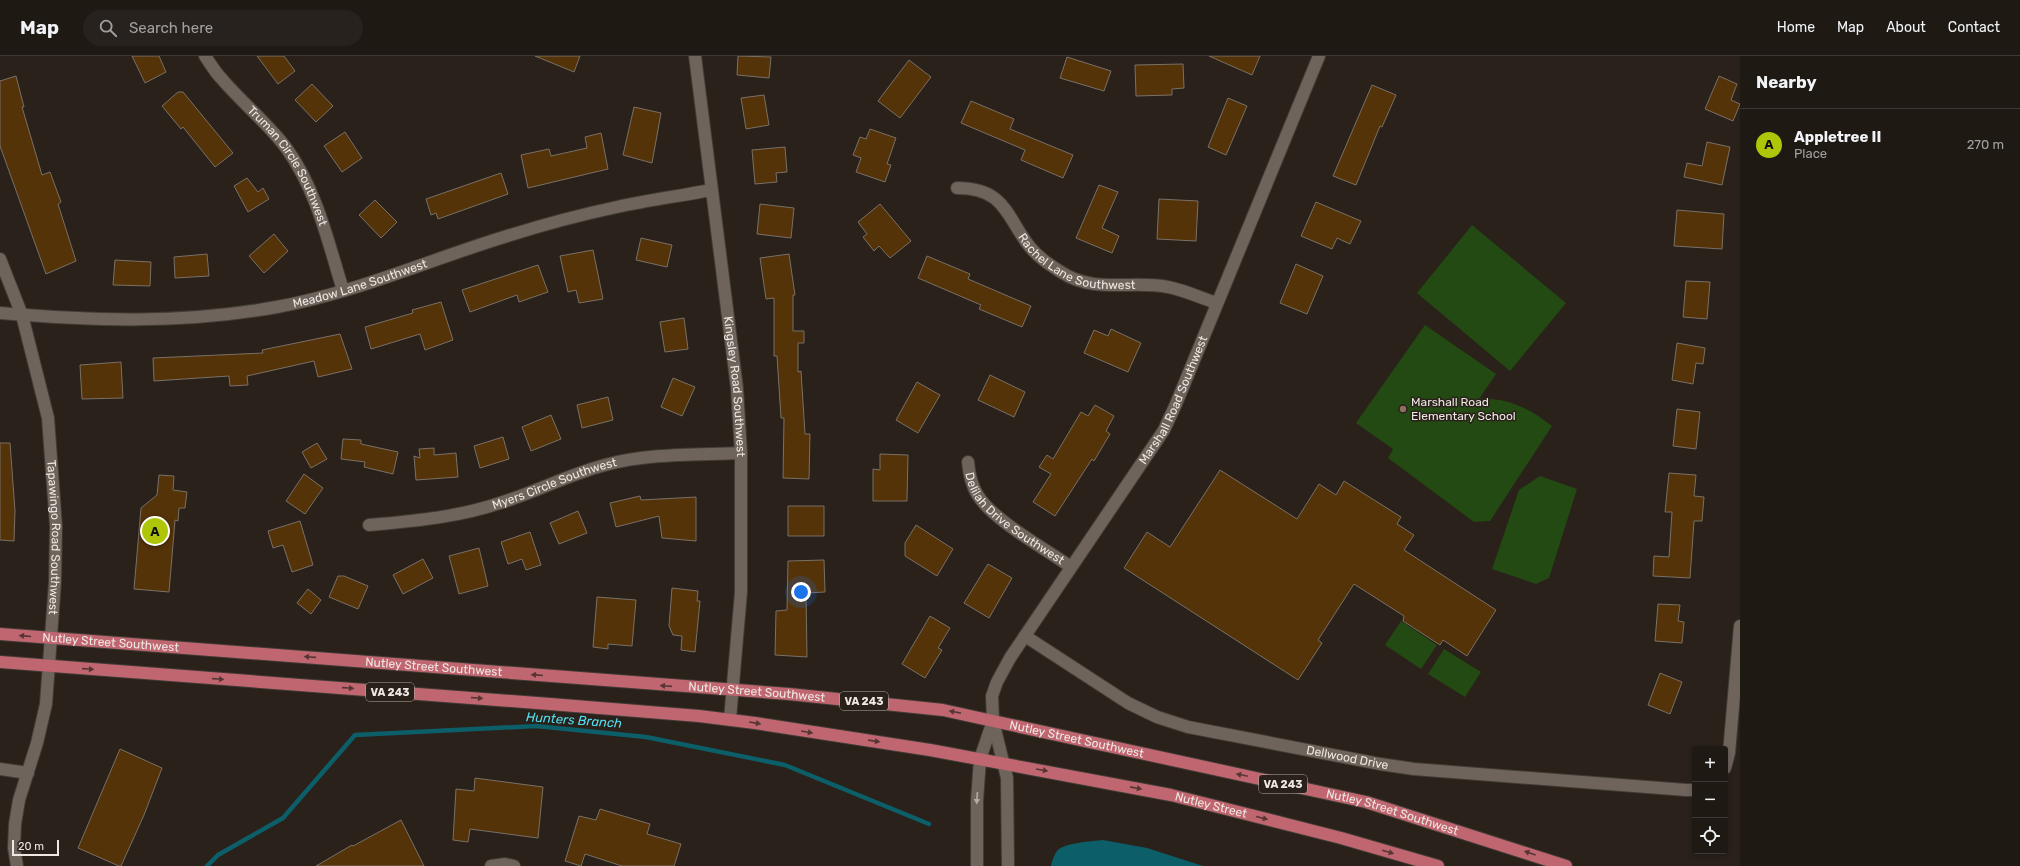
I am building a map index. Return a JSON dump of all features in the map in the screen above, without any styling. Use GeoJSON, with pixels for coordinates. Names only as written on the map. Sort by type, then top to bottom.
{"type":"FeatureCollection","features":[{"type":"Feature","properties":{"kind":"main road","name":"Nutley Street Southwest"},"geometry":{"type":"LineString","coordinates":[[0,634],[733,691],[789,694],[944,710],[1366,802],[1566,866]]}},
{"type":"Feature","properties":{"kind":"main road","name":"VA 243"},"geometry":{"type":"LineString","coordinates":[[0,662],[730,719],[980,759]]}},
{"type":"Feature","properties":{"kind":"main road","name":"Nutley Street"},"geometry":{"type":"LineString","coordinates":[[980,759],[1171,795],[1341,838],[1438,866]]}},
{"type":"Feature","properties":{"kind":"street","name":"Truman Circle Southwest"},"geometry":{"type":"LineString","coordinates":[[205,56],[220,78],[268,126],[287,150],[302,173],[315,201],[343,290]]}},
{"type":"Feature","properties":{"kind":"street","name":"Kingsley Road Southwest"},"geometry":{"type":"LineString","coordinates":[[696,56],[711,190],[737,388],[741,453],[740,592],[730,719]]}},
{"type":"Feature","properties":{"kind":"street","name":"Marshall Road Southwest"},"geometry":{"type":"LineString","coordinates":[[993,721],[992,696],[997,682],[1010,658],[1164,430],[1319,56]]}},
{"type":"Feature","properties":{"kind":"street","name":"Rachel Lane Southwest"},"geometry":{"type":"LineString","coordinates":[[957,188],[967,188],[983,192],[997,200],[1008,211],[1031,248],[1046,262],[1063,274],[1083,282],[1104,286],[1148,285],[1169,287],[1217,304]]}},
{"type":"Feature","properties":{"kind":"street","name":"Meadow Lane Southwest"},"geometry":{"type":"LineString","coordinates":[[0,313],[107,320],[168,320],[224,315],[278,307],[343,290],[502,237],[566,218],[620,206],[711,190]]}},
{"type":"Feature","properties":{"kind":"street","name":"Tapawingo Road Southwest"},"geometry":{"type":"LineString","coordinates":[[0,259],[22,315],[48,418],[55,491],[56,526],[51,638],[43,722],[19,800],[15,824],[14,848],[17,866]]}},
{"type":"Feature","properties":{"kind":"street","name":"Myers Circle Southwest"},"geometry":{"type":"LineString","coordinates":[[369,525],[424,520],[463,514],[503,502],[571,475],[606,464],[639,459],[741,453]]}},
{"type":"Feature","properties":{"kind":"street","name":"Delilah Drive Southwest"},"geometry":{"type":"LineString","coordinates":[[968,462],[970,479],[977,494],[986,507],[998,517],[1071,567]]}},
{"type":"Feature","properties":{"kind":"street"},"geometry":{"type":"LineString","coordinates":[[1728,759],[1730,753],[1740,626]]}},
{"type":"Feature","properties":{"kind":"street","name":"Dellwood Drive"},"geometry":{"type":"LineString","coordinates":[[1025,636],[1128,703],[1158,717],[1188,727],[1380,764],[1414,769],[1692,790]]}},
{"type":"Feature","properties":{"kind":"street"},"geometry":{"type":"LineString","coordinates":[[977,866],[977,801],[980,759],[993,721]]}},
{"type":"Feature","properties":{"kind":"street"},"geometry":{"type":"LineString","coordinates":[[993,721],[1004,763],[1008,794],[1008,866]]}},
{"type":"Feature","properties":{"kind":"street"},"geometry":{"type":"LineString","coordinates":[[0,769],[28,773]]}},
{"type":"Feature","properties":{"kind":"street"},"geometry":{"type":"LineString","coordinates":[[491,866],[505,864],[514,866]]}},
{"type":"Feature","properties":{"kind":"green space"},"geometry":{"type":"Polygon","coordinates":[[[1472,225],[1566,303],[1510,371],[1417,293],[1472,225]]]}},
{"type":"Feature","properties":{"kind":"green space"},"geometry":{"type":"Polygon","coordinates":[[[1425,325],[1496,374],[1479,399],[1499,400],[1518,405],[1536,414],[1552,426],[1490,521],[1474,522],[1388,458],[1393,449],[1356,423],[1425,325]]]}},
{"type":"Feature","properties":{"kind":"green space"},"geometry":{"type":"Polygon","coordinates":[[[1540,476],[1577,489],[1549,578],[1536,584],[1492,569],[1519,490],[1540,476]]]}},
{"type":"Feature","properties":{"kind":"green space"},"geometry":{"type":"Polygon","coordinates":[[[1401,621],[1437,645],[1421,669],[1385,645],[1401,621]]]}},
{"type":"Feature","properties":{"kind":"green space"},"geometry":{"type":"Polygon","coordinates":[[[1444,649],[1481,672],[1465,697],[1428,674],[1444,649]]]}},
{"type":"Feature","properties":{"kind":"water"},"geometry":{"type":"Polygon","coordinates":[[[1103,840],[1147,848],[1203,866],[1051,866],[1055,854],[1060,848],[1078,843],[1103,840]]]}},
{"type":"Feature","properties":{"kind":"building"},"geometry":{"type":"Polygon","coordinates":[[[132,56],[159,56],[166,72],[145,83],[132,56]]]}},
{"type":"Feature","properties":{"kind":"building"},"geometry":{"type":"Polygon","coordinates":[[[257,56],[284,56],[295,71],[278,84],[257,56]]]}},
{"type":"Feature","properties":{"kind":"building"},"geometry":{"type":"Polygon","coordinates":[[[535,56],[580,56],[574,72],[535,56]]]}},
{"type":"Feature","properties":{"kind":"building"},"geometry":{"type":"Polygon","coordinates":[[[738,56],[771,57],[769,78],[737,75],[738,56]]]}},
{"type":"Feature","properties":{"kind":"building"},"geometry":{"type":"Polygon","coordinates":[[[1209,56],[1260,56],[1252,75],[1209,56]]]}},
{"type":"Feature","properties":{"kind":"building"},"geometry":{"type":"Polygon","coordinates":[[[1067,57],[1111,71],[1104,91],[1060,78],[1067,57]]]}},
{"type":"Feature","properties":{"kind":"building"},"geometry":{"type":"Polygon","coordinates":[[[909,60],[931,77],[900,118],[878,101],[909,60]]]}},
{"type":"Feature","properties":{"kind":"building"},"geometry":{"type":"Polygon","coordinates":[[[1183,64],[1184,88],[1172,89],[1172,95],[1136,96],[1135,65],[1183,64]]]}},
{"type":"Feature","properties":{"kind":"building"},"geometry":{"type":"Polygon","coordinates":[[[16,76],[24,107],[22,107],[42,175],[50,172],[61,202],[58,204],[76,261],[46,274],[0,146],[0,81],[16,76]]]}},
{"type":"Feature","properties":{"kind":"building"},"geometry":{"type":"Polygon","coordinates":[[[1719,76],[1737,84],[1731,100],[1740,104],[1733,121],[1705,109],[1719,76]]]}},
{"type":"Feature","properties":{"kind":"building"},"geometry":{"type":"Polygon","coordinates":[[[312,84],[333,106],[316,122],[295,100],[312,84]]]}},
{"type":"Feature","properties":{"kind":"building"},"geometry":{"type":"Polygon","coordinates":[[[1372,85],[1396,95],[1382,127],[1380,126],[1356,185],[1333,176],[1372,85]]]}},
{"type":"Feature","properties":{"kind":"building"},"geometry":{"type":"Polygon","coordinates":[[[178,92],[183,92],[233,153],[215,167],[183,127],[181,129],[162,106],[178,92]]]}},
{"type":"Feature","properties":{"kind":"building"},"geometry":{"type":"Polygon","coordinates":[[[764,95],[769,125],[746,129],[741,98],[764,95]]]}},
{"type":"Feature","properties":{"kind":"building"},"geometry":{"type":"Polygon","coordinates":[[[1228,98],[1247,106],[1226,155],[1208,147],[1228,98]]]}},
{"type":"Feature","properties":{"kind":"building"},"geometry":{"type":"Polygon","coordinates":[[[971,101],[1014,119],[1010,129],[1073,155],[1063,178],[1021,160],[1025,150],[961,123],[971,101]]]}},
{"type":"Feature","properties":{"kind":"building"},"geometry":{"type":"Polygon","coordinates":[[[634,107],[661,113],[652,163],[623,155],[634,107]]]}},
{"type":"Feature","properties":{"kind":"building"},"geometry":{"type":"Polygon","coordinates":[[[870,129],[896,138],[887,164],[891,165],[885,182],[856,172],[861,158],[853,155],[860,137],[866,139],[870,129]]]}},
{"type":"Feature","properties":{"kind":"building"},"geometry":{"type":"Polygon","coordinates":[[[345,132],[362,158],[342,172],[324,146],[345,132]]]}},
{"type":"Feature","properties":{"kind":"building"},"geometry":{"type":"Polygon","coordinates":[[[601,133],[608,169],[528,188],[521,155],[549,149],[551,156],[587,148],[585,137],[601,133]]]}},
{"type":"Feature","properties":{"kind":"building"},"geometry":{"type":"Polygon","coordinates":[[[1707,142],[1730,147],[1722,185],[1684,177],[1687,163],[1702,166],[1707,142]]]}},
{"type":"Feature","properties":{"kind":"building"},"geometry":{"type":"Polygon","coordinates":[[[785,147],[787,172],[776,173],[777,182],[755,184],[752,150],[785,147]]]}},
{"type":"Feature","properties":{"kind":"building"},"geometry":{"type":"Polygon","coordinates":[[[501,173],[508,194],[438,219],[436,213],[431,215],[426,199],[501,173]]]}},
{"type":"Feature","properties":{"kind":"building"},"geometry":{"type":"Polygon","coordinates":[[[247,178],[258,192],[263,188],[269,199],[248,212],[234,186],[247,178]]]}},
{"type":"Feature","properties":{"kind":"building"},"geometry":{"type":"Polygon","coordinates":[[[1099,185],[1118,192],[1102,228],[1119,236],[1112,253],[1076,238],[1099,185]]]}},
{"type":"Feature","properties":{"kind":"building"},"geometry":{"type":"Polygon","coordinates":[[[1159,199],[1198,201],[1196,241],[1157,239],[1159,199]]]}},
{"type":"Feature","properties":{"kind":"building"},"geometry":{"type":"Polygon","coordinates":[[[375,200],[397,222],[381,238],[359,215],[375,200]]]}},
{"type":"Feature","properties":{"kind":"building"},"geometry":{"type":"Polygon","coordinates":[[[1316,202],[1361,221],[1350,244],[1337,238],[1332,249],[1301,236],[1316,202]]]}},
{"type":"Feature","properties":{"kind":"building"},"geometry":{"type":"Polygon","coordinates":[[[760,204],[794,208],[791,238],[757,234],[760,204]]]}},
{"type":"Feature","properties":{"kind":"building"},"geometry":{"type":"Polygon","coordinates":[[[880,204],[911,241],[890,258],[879,246],[874,251],[863,237],[867,234],[858,222],[880,204]]]}},
{"type":"Feature","properties":{"kind":"building"},"geometry":{"type":"Polygon","coordinates":[[[1677,210],[1724,214],[1722,249],[1674,246],[1677,210]]]}},
{"type":"Feature","properties":{"kind":"building"},"geometry":{"type":"Polygon","coordinates":[[[274,234],[288,251],[264,273],[249,256],[274,234]]]}},
{"type":"Feature","properties":{"kind":"building"},"geometry":{"type":"Polygon","coordinates":[[[641,238],[672,245],[667,267],[636,260],[641,238]]]}},
{"type":"Feature","properties":{"kind":"building"},"geometry":{"type":"Polygon","coordinates":[[[593,250],[603,299],[579,303],[576,290],[568,292],[560,256],[593,250]]]}},
{"type":"Feature","properties":{"kind":"building"},"geometry":{"type":"Polygon","coordinates":[[[207,254],[209,276],[175,278],[174,257],[207,254]]]}},
{"type":"Feature","properties":{"kind":"building"},"geometry":{"type":"Polygon","coordinates":[[[789,254],[795,295],[793,295],[793,331],[804,331],[804,343],[798,343],[798,372],[801,371],[805,434],[810,434],[809,479],[783,478],[784,418],[781,418],[777,356],[774,356],[774,298],[766,299],[760,258],[789,254]]]}},
{"type":"Feature","properties":{"kind":"building"},"geometry":{"type":"Polygon","coordinates":[[[927,256],[970,274],[968,279],[1031,306],[1022,327],[979,309],[981,305],[918,278],[927,256]]]}},
{"type":"Feature","properties":{"kind":"building"},"geometry":{"type":"Polygon","coordinates":[[[115,260],[151,262],[150,286],[113,285],[115,260]]]}},
{"type":"Feature","properties":{"kind":"building"},"geometry":{"type":"Polygon","coordinates":[[[1296,264],[1323,276],[1307,314],[1280,303],[1296,264]]]}},
{"type":"Feature","properties":{"kind":"building"},"geometry":{"type":"Polygon","coordinates":[[[538,265],[548,292],[519,302],[517,295],[470,312],[462,290],[538,265]]]}},
{"type":"Feature","properties":{"kind":"building"},"geometry":{"type":"Polygon","coordinates":[[[1686,281],[1710,282],[1707,319],[1683,317],[1686,281]]]}},
{"type":"Feature","properties":{"kind":"building"},"geometry":{"type":"Polygon","coordinates":[[[441,302],[453,340],[425,350],[420,334],[371,349],[365,327],[413,313],[412,310],[441,302]]]}},
{"type":"Feature","properties":{"kind":"building"},"geometry":{"type":"Polygon","coordinates":[[[684,318],[688,349],[665,352],[660,322],[684,318]]]}},
{"type":"Feature","properties":{"kind":"building"},"geometry":{"type":"Polygon","coordinates":[[[1111,329],[1141,343],[1128,372],[1084,353],[1094,330],[1108,336],[1111,329]]]}},
{"type":"Feature","properties":{"kind":"building"},"geometry":{"type":"Polygon","coordinates":[[[340,334],[352,369],[318,377],[314,361],[247,376],[248,385],[230,386],[229,376],[154,381],[153,358],[263,353],[262,350],[340,334]]]}},
{"type":"Feature","properties":{"kind":"building"},"geometry":{"type":"Polygon","coordinates":[[[1677,343],[1705,348],[1703,364],[1696,363],[1693,384],[1672,380],[1677,343]]]}},
{"type":"Feature","properties":{"kind":"building"},"geometry":{"type":"Polygon","coordinates":[[[121,362],[123,398],[82,399],[80,365],[121,362]]]}},
{"type":"Feature","properties":{"kind":"building"},"geometry":{"type":"Polygon","coordinates":[[[990,375],[1025,392],[1014,417],[978,400],[990,375]]]}},
{"type":"Feature","properties":{"kind":"building"},"geometry":{"type":"Polygon","coordinates":[[[673,378],[695,387],[682,416],[661,407],[673,378]]]}},
{"type":"Feature","properties":{"kind":"building"},"geometry":{"type":"Polygon","coordinates":[[[917,382],[940,395],[918,433],[896,420],[917,382]]]}},
{"type":"Feature","properties":{"kind":"building"},"geometry":{"type":"Polygon","coordinates":[[[608,397],[613,420],[582,428],[577,405],[608,397]]]}},
{"type":"Feature","properties":{"kind":"building"},"geometry":{"type":"Polygon","coordinates":[[[1095,405],[1114,416],[1106,431],[1110,434],[1094,461],[1092,459],[1055,516],[1033,502],[1051,474],[1039,467],[1047,455],[1053,459],[1081,412],[1088,416],[1095,405]]]}},
{"type":"Feature","properties":{"kind":"building"},"geometry":{"type":"Polygon","coordinates":[[[1677,409],[1700,412],[1696,449],[1673,446],[1677,409]]]}},
{"type":"Feature","properties":{"kind":"building"},"geometry":{"type":"Polygon","coordinates":[[[551,415],[561,439],[531,451],[522,427],[551,415]]]}},
{"type":"Feature","properties":{"kind":"building"},"geometry":{"type":"Polygon","coordinates":[[[503,437],[509,459],[480,468],[474,446],[503,437]]]}},
{"type":"Feature","properties":{"kind":"building"},"geometry":{"type":"Polygon","coordinates":[[[343,439],[361,440],[361,444],[398,452],[393,474],[364,467],[365,462],[341,459],[343,439]]]}},
{"type":"Feature","properties":{"kind":"building"},"geometry":{"type":"Polygon","coordinates":[[[0,443],[10,443],[15,511],[14,541],[0,540],[0,443]]]}},
{"type":"Feature","properties":{"kind":"building"},"geometry":{"type":"Polygon","coordinates":[[[317,443],[327,459],[311,468],[302,452],[317,443]]]}},
{"type":"Feature","properties":{"kind":"building"},"geometry":{"type":"Polygon","coordinates":[[[434,448],[434,455],[456,453],[458,477],[416,480],[414,456],[420,458],[419,449],[434,448]]]}},
{"type":"Feature","properties":{"kind":"building"},"geometry":{"type":"Polygon","coordinates":[[[880,454],[908,455],[907,501],[873,501],[873,469],[880,470],[880,454]]]}},
{"type":"Feature","properties":{"kind":"building"},"geometry":{"type":"Polygon","coordinates":[[[1220,470],[1297,519],[1319,484],[1336,495],[1344,481],[1401,517],[1397,524],[1414,535],[1404,550],[1496,610],[1467,656],[1443,640],[1440,645],[1403,621],[1404,616],[1354,584],[1318,640],[1322,643],[1298,680],[1124,568],[1147,532],[1170,547],[1220,470]]]}},
{"type":"Feature","properties":{"kind":"building"},"geometry":{"type":"Polygon","coordinates":[[[1669,473],[1696,475],[1694,496],[1704,497],[1702,521],[1694,521],[1690,578],[1653,576],[1654,556],[1669,557],[1672,512],[1665,512],[1669,473]]]}},
{"type":"Feature","properties":{"kind":"building"},"geometry":{"type":"Polygon","coordinates":[[[304,474],[323,488],[305,514],[286,501],[304,474]]]}},
{"type":"Feature","properties":{"kind":"building"},"geometry":{"type":"Polygon","coordinates":[[[159,475],[174,476],[173,490],[187,492],[185,508],[179,508],[178,521],[175,520],[169,592],[134,589],[141,508],[157,495],[159,475]]]}},
{"type":"Feature","properties":{"kind":"building"},"geometry":{"type":"Polygon","coordinates":[[[640,496],[641,500],[696,497],[696,541],[662,538],[659,516],[616,527],[610,503],[640,496]]]}},
{"type":"Feature","properties":{"kind":"building"},"geometry":{"type":"Polygon","coordinates":[[[788,506],[824,506],[824,536],[788,536],[788,506]]]}},
{"type":"Feature","properties":{"kind":"building"},"geometry":{"type":"Polygon","coordinates":[[[578,511],[587,533],[559,544],[550,523],[578,511]]]}},
{"type":"Feature","properties":{"kind":"building"},"geometry":{"type":"Polygon","coordinates":[[[300,521],[313,565],[292,572],[283,545],[273,548],[268,531],[300,521]]]}},
{"type":"Feature","properties":{"kind":"building"},"geometry":{"type":"Polygon","coordinates":[[[916,525],[953,549],[937,576],[905,556],[905,543],[916,525]]]}},
{"type":"Feature","properties":{"kind":"building"},"geometry":{"type":"Polygon","coordinates":[[[530,532],[541,565],[526,570],[522,559],[508,564],[501,542],[530,532]]]}},
{"type":"Feature","properties":{"kind":"building"},"geometry":{"type":"Polygon","coordinates":[[[479,548],[488,586],[459,594],[449,556],[479,548]]]}},
{"type":"Feature","properties":{"kind":"building"},"geometry":{"type":"Polygon","coordinates":[[[423,559],[433,578],[403,594],[393,575],[423,559]]]}},
{"type":"Feature","properties":{"kind":"building"},"geometry":{"type":"Polygon","coordinates":[[[824,560],[825,592],[806,593],[807,657],[775,655],[776,611],[787,610],[788,561],[824,560]]]}},
{"type":"Feature","properties":{"kind":"building"},"geometry":{"type":"Polygon","coordinates":[[[988,564],[1012,578],[989,618],[964,603],[988,564]]]}},
{"type":"Feature","properties":{"kind":"building"},"geometry":{"type":"Polygon","coordinates":[[[338,576],[344,576],[368,586],[358,609],[329,597],[338,576]]]}},
{"type":"Feature","properties":{"kind":"building"},"geometry":{"type":"Polygon","coordinates":[[[672,588],[698,591],[697,601],[700,601],[695,652],[681,650],[682,636],[673,635],[669,626],[672,588]]]}},
{"type":"Feature","properties":{"kind":"building"},"geometry":{"type":"Polygon","coordinates":[[[308,589],[321,600],[311,614],[297,603],[308,589]]]}},
{"type":"Feature","properties":{"kind":"building"},"geometry":{"type":"Polygon","coordinates":[[[597,597],[636,600],[632,646],[608,644],[608,649],[593,647],[597,597]]]}},
{"type":"Feature","properties":{"kind":"building"},"geometry":{"type":"Polygon","coordinates":[[[1658,604],[1680,605],[1678,621],[1684,622],[1682,643],[1655,641],[1658,604]]]}},
{"type":"Feature","properties":{"kind":"building"},"geometry":{"type":"Polygon","coordinates":[[[930,616],[950,628],[938,648],[942,650],[925,678],[902,664],[930,616]]]}},
{"type":"Feature","properties":{"kind":"building"},"geometry":{"type":"Polygon","coordinates":[[[1660,673],[1682,682],[1670,714],[1648,705],[1660,673]]]}},
{"type":"Feature","properties":{"kind":"building"},"geometry":{"type":"Polygon","coordinates":[[[120,749],[162,768],[144,815],[121,866],[119,866],[78,848],[120,749]]]}},
{"type":"Feature","properties":{"kind":"building"},"geometry":{"type":"Polygon","coordinates":[[[475,778],[543,787],[538,838],[470,829],[468,842],[453,840],[456,789],[474,791],[475,778]]]}},
{"type":"Feature","properties":{"kind":"building"},"geometry":{"type":"Polygon","coordinates":[[[600,809],[650,824],[647,834],[681,844],[674,866],[622,866],[585,854],[581,866],[565,861],[579,816],[596,820],[600,809]]]}},
{"type":"Feature","properties":{"kind":"building"},"geometry":{"type":"Polygon","coordinates":[[[401,820],[424,866],[316,866],[352,845],[353,846],[401,820]]]}},
{"type":"Feature","properties":{"kind":"waterway","name":"Hunters Branch"},"geometry":{"type":"LineString","coordinates":[[207,866],[218,855],[283,818],[355,735],[536,726],[646,737],[785,765],[929,824]]}},
{"type":"Feature","properties":{"kind":"place","name":"Marshall Road Elementary School"},"geometry":{"type":"Point","coordinates":[1403,409]}},
{"type":"Feature","properties":{"kind":"place","name":"Appletree II"},"geometry":{"type":"Point","coordinates":[155,531]}}]}
